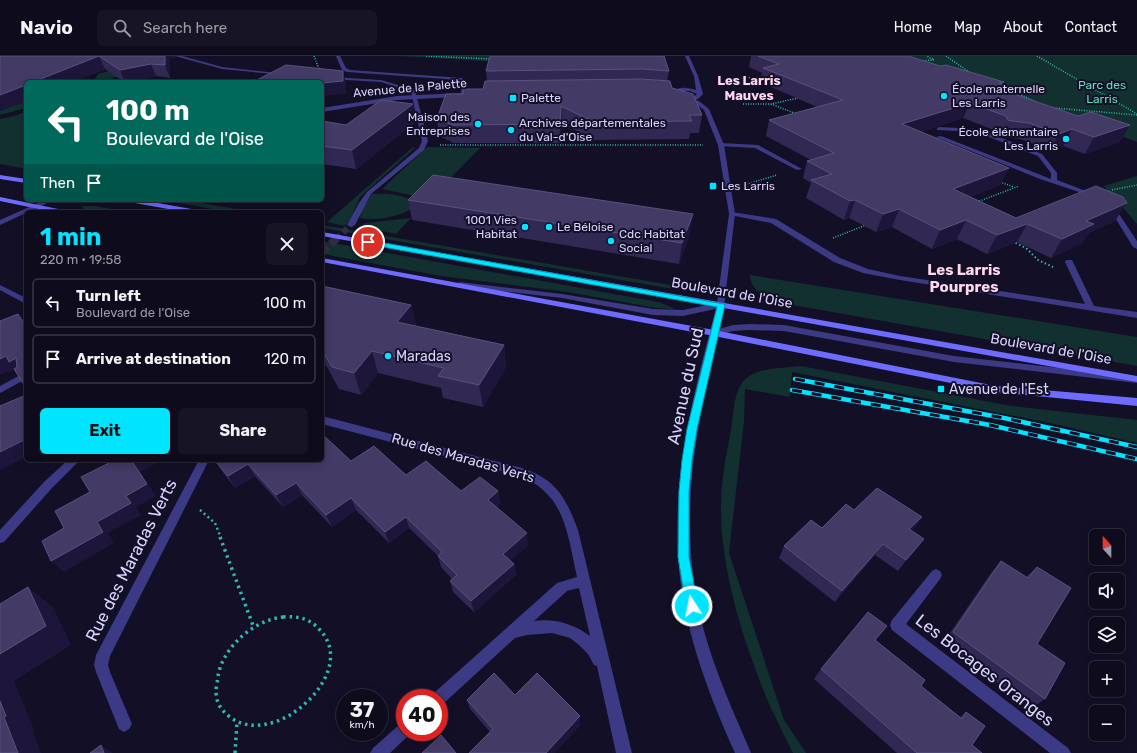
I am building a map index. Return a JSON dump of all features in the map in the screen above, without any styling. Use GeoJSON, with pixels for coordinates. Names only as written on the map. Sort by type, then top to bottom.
{"type":"FeatureCollection","features":[{"type":"Feature","properties":{"kind":"main road"},"geometry":{"type":"LineString","coordinates":[[0,176],[24,182]]}},
{"type":"Feature","properties":{"kind":"main road"},"geometry":{"type":"LineString","coordinates":[[0,199],[52,210]]}},
{"type":"Feature","properties":{"kind":"main road"},"geometry":{"type":"LineString","coordinates":[[140,202],[186,210]]}},
{"type":"Feature","properties":{"kind":"main road","name":"Boulevard de l'Oise"},"geometry":{"type":"LineString","coordinates":[[324,234],[1137,380]]}},
{"type":"Feature","properties":{"kind":"main road"},"geometry":{"type":"LineString","coordinates":[[324,260],[714,333],[996,388],[1137,402]]}},
{"type":"Feature","properties":{"kind":"street"},"geometry":{"type":"LineString","coordinates":[[177,56],[222,68],[288,75]]}},
{"type":"Feature","properties":{"kind":"street"},"geometry":{"type":"LineString","coordinates":[[338,56],[344,69],[349,71],[460,79],[464,82],[464,94]]}},
{"type":"Feature","properties":{"kind":"street"},"geometry":{"type":"LineString","coordinates":[[687,56],[696,78],[699,94]]}},
{"type":"Feature","properties":{"kind":"street"},"geometry":{"type":"LineString","coordinates":[[324,78],[381,81],[412,90],[415,97],[424,145],[369,193],[362,203],[352,225]]}},
{"type":"Feature","properties":{"kind":"street"},"geometry":{"type":"LineString","coordinates":[[674,93],[689,86],[696,78]]}},
{"type":"Feature","properties":{"kind":"street"},"geometry":{"type":"LineString","coordinates":[[674,93],[690,90],[699,94],[707,103],[706,109]]}},
{"type":"Feature","properties":{"kind":"street"},"geometry":{"type":"LineString","coordinates":[[434,281],[562,296],[653,312],[683,313],[721,305],[732,214],[721,145],[706,109],[699,104],[674,93]]}},
{"type":"Feature","properties":{"kind":"street","name":"Avenue de la Palette"},"geometry":{"type":"LineString","coordinates":[[324,110],[368,102],[415,97],[486,94]]}},
{"type":"Feature","properties":{"kind":"street"},"geometry":{"type":"LineString","coordinates":[[685,99],[696,98],[699,94]]}},
{"type":"Feature","properties":{"kind":"street"},"geometry":{"type":"LineString","coordinates":[[939,130],[977,130],[1040,155],[1054,172],[1054,181]]}},
{"type":"Feature","properties":{"kind":"street"},"geometry":{"type":"LineString","coordinates":[[939,137],[1042,178],[1054,181],[1103,200],[1111,206],[1137,247]]}},
{"type":"Feature","properties":{"kind":"street"},"geometry":{"type":"LineString","coordinates":[[721,145],[756,146],[799,169]]}},
{"type":"Feature","properties":{"kind":"street"},"geometry":{"type":"LineString","coordinates":[[29,210],[47,202]]}},
{"type":"Feature","properties":{"kind":"street"},"geometry":{"type":"LineString","coordinates":[[0,222],[24,212]]}},
{"type":"Feature","properties":{"kind":"street"},"geometry":{"type":"LineString","coordinates":[[732,214],[773,221],[838,260],[866,271],[900,278],[1137,315]]}},
{"type":"Feature","properties":{"kind":"street"},"geometry":{"type":"LineString","coordinates":[[1069,262],[1091,308]]}},
{"type":"Feature","properties":{"kind":"street"},"geometry":{"type":"LineString","coordinates":[[0,287],[24,300]]}},
{"type":"Feature","properties":{"kind":"street","name":"Avenue du Sud"},"geometry":{"type":"LineString","coordinates":[[721,305],[692,429],[687,460],[684,491],[684,557],[689,593],[700,643],[715,687],[743,753]]}},
{"type":"Feature","properties":{"kind":"street"},"geometry":{"type":"LineString","coordinates":[[714,333],[733,328],[784,328],[954,359],[1137,380]]}},
{"type":"Feature","properties":{"kind":"street"},"geometry":{"type":"LineString","coordinates":[[0,390],[24,376]]}},
{"type":"Feature","properties":{"kind":"street","name":"Rue des Maradas Verts"},"geometry":{"type":"LineString","coordinates":[[324,421],[522,472],[549,485],[558,496],[566,511],[624,753]]}},
{"type":"Feature","properties":{"kind":"street"},"geometry":{"type":"LineString","coordinates":[[0,538],[48,485],[73,462]]}},
{"type":"Feature","properties":{"kind":"street","name":"Rue des Maradas Verts"},"geometry":{"type":"LineString","coordinates":[[124,724],[103,672],[101,665],[103,655],[203,462]]}},
{"type":"Feature","properties":{"kind":"street","name":"Les Bocages Oranges"},"geometry":{"type":"LineString","coordinates":[[936,575],[898,625],[1063,753]]}},
{"type":"Feature","properties":{"kind":"street","name":"Rue des Maradas Verts"},"geometry":{"type":"LineString","coordinates":[[448,690],[562,587],[584,581]]}},
{"type":"Feature","properties":{"kind":"street","name":"Rue des Maradas Verts"},"geometry":{"type":"LineString","coordinates":[[510,634],[524,629],[544,626],[560,628],[577,634],[592,646],[608,685]]}},
{"type":"Feature","properties":{"kind":"street"},"geometry":{"type":"LineString","coordinates":[[378,753],[396,737]]}},
{"type":"Feature","properties":{"kind":"path"},"geometry":{"type":"LineString","coordinates":[[426,56],[495,59]]}},
{"type":"Feature","properties":{"kind":"path"},"geometry":{"type":"LineString","coordinates":[[476,56],[479,59]]}},
{"type":"Feature","properties":{"kind":"path"},"geometry":{"type":"LineString","coordinates":[[914,62],[934,60],[927,56]]}},
{"type":"Feature","properties":{"kind":"path"},"geometry":{"type":"LineString","coordinates":[[946,56],[973,74]]}},
{"type":"Feature","properties":{"kind":"path"},"geometry":{"type":"LineString","coordinates":[[1037,56],[1137,114]]}},
{"type":"Feature","properties":{"kind":"path"},"geometry":{"type":"LineString","coordinates":[[728,80],[764,77]]}},
{"type":"Feature","properties":{"kind":"path"},"geometry":{"type":"LineString","coordinates":[[1007,88],[1020,96],[1034,101]]}},
{"type":"Feature","properties":{"kind":"path"},"geometry":{"type":"LineString","coordinates":[[743,104],[771,104],[801,97]]}},
{"type":"Feature","properties":{"kind":"path"},"geometry":{"type":"LineString","coordinates":[[771,104],[798,115]]}},
{"type":"Feature","properties":{"kind":"path"},"geometry":{"type":"LineString","coordinates":[[1048,106],[1055,109],[1137,114]]}},
{"type":"Feature","properties":{"kind":"path"},"geometry":{"type":"LineString","coordinates":[[424,145],[721,145]]}},
{"type":"Feature","properties":{"kind":"path"},"geometry":{"type":"LineString","coordinates":[[973,204],[1014,188],[1000,182]]}},
{"type":"Feature","properties":{"kind":"path"},"geometry":{"type":"LineString","coordinates":[[814,246],[869,224]]}},
{"type":"Feature","properties":{"kind":"path"},"geometry":{"type":"LineString","coordinates":[[1007,239],[1026,248]]}},
{"type":"Feature","properties":{"kind":"path"},"geometry":{"type":"LineString","coordinates":[[185,496],[215,523],[254,628]]}},
{"type":"Feature","properties":{"kind":"path"},"geometry":{"type":"LineString","coordinates":[[295,617],[312,621],[324,631],[330,646],[331,659],[326,678],[320,689],[299,710],[279,722],[256,727],[237,723],[220,709],[215,693],[220,666],[237,641],[254,628],[272,619],[295,617]]}},
{"type":"Feature","properties":{"kind":"path"},"geometry":{"type":"LineString","coordinates":[[234,753],[237,723]]}},
{"type":"Feature","properties":{"kind":"green space"},"geometry":{"type":"Polygon","coordinates":[[[398,56],[606,56],[534,64],[398,56]]]}},
{"type":"Feature","properties":{"kind":"green space","name":"Parc des Larris"},"geometry":{"type":"Polygon","coordinates":[[[909,56],[1137,56],[1137,142],[909,56]]]}},
{"type":"Feature","properties":{"kind":"green space"},"geometry":{"type":"Polygon","coordinates":[[[156,59],[109,80],[94,80],[98,74],[156,59]]]}},
{"type":"Feature","properties":{"kind":"green space"},"geometry":{"type":"Polygon","coordinates":[[[24,102],[24,109],[0,115],[0,111],[24,102]]]}},
{"type":"Feature","properties":{"kind":"green space"},"geometry":{"type":"Polygon","coordinates":[[[24,113],[24,169],[0,164],[0,119],[24,113]]]}},
{"type":"Feature","properties":{"kind":"green space"},"geometry":{"type":"Polygon","coordinates":[[[413,147],[415,148],[360,197],[351,218],[345,226],[327,222],[413,147]]]}},
{"type":"Feature","properties":{"kind":"green space"},"geometry":{"type":"Polygon","coordinates":[[[427,147],[480,148],[424,205],[415,196],[382,189],[427,147]]]}},
{"type":"Feature","properties":{"kind":"green space"},"geometry":{"type":"Polygon","coordinates":[[[1137,176],[1137,224],[1104,186],[1137,176]]]}},
{"type":"Feature","properties":{"kind":"green space"},"geometry":{"type":"Polygon","coordinates":[[[372,194],[392,194],[402,196],[411,200],[412,208],[401,214],[388,218],[360,218],[362,210],[372,194]]]}},
{"type":"Feature","properties":{"kind":"green space"},"geometry":{"type":"Polygon","coordinates":[[[173,202],[197,202],[241,210],[219,210],[173,202]]]}},
{"type":"Feature","properties":{"kind":"green space"},"geometry":{"type":"Polygon","coordinates":[[[81,206],[95,206],[116,210],[88,210],[81,206]]]}},
{"type":"Feature","properties":{"kind":"green space"},"geometry":{"type":"Polygon","coordinates":[[[411,218],[396,234],[359,226],[366,223],[411,218]]]}},
{"type":"Feature","properties":{"kind":"green space"},"geometry":{"type":"Polygon","coordinates":[[[324,225],[688,288],[667,288],[324,228],[324,225]]]}},
{"type":"Feature","properties":{"kind":"green space"},"geometry":{"type":"Polygon","coordinates":[[[324,241],[658,302],[674,308],[656,308],[568,292],[441,276],[324,254],[324,241]]]}},
{"type":"Feature","properties":{"kind":"green space"},"geometry":{"type":"Polygon","coordinates":[[[750,275],[1137,337],[1137,366],[776,302],[767,298],[755,289],[750,275]]]}},
{"type":"Feature","properties":{"kind":"green space"},"geometry":{"type":"Polygon","coordinates":[[[801,366],[1011,406],[1137,420],[1137,443],[1050,423],[792,372],[790,397],[745,389],[744,421],[729,553],[784,720],[806,753],[793,753],[765,693],[753,663],[739,620],[724,553],[721,508],[724,468],[735,401],[739,387],[748,377],[760,371],[774,368],[801,366]]]}},
{"type":"Feature","properties":{"kind":"building"},"geometry":{"type":"Polygon","coordinates":[[[0,56],[99,56],[38,80],[24,80],[24,86],[0,95],[0,56]]]}},
{"type":"Feature","properties":{"kind":"building"},"geometry":{"type":"Polygon","coordinates":[[[99,56],[165,56],[165,65],[151,64],[120,70],[99,56]]]}},
{"type":"Feature","properties":{"kind":"building"},"geometry":{"type":"Polygon","coordinates":[[[490,56],[664,56],[669,71],[642,69],[486,71],[490,56]]]}},
{"type":"Feature","properties":{"kind":"building"},"geometry":{"type":"Polygon","coordinates":[[[758,56],[908,56],[940,66],[946,65],[1004,82],[999,83],[1014,88],[1005,91],[1078,116],[1091,112],[1130,125],[1094,137],[1072,129],[1059,134],[1029,123],[1008,120],[1006,116],[970,103],[902,124],[1009,168],[953,189],[1016,218],[1096,186],[1123,197],[1127,203],[1086,221],[1094,224],[1062,239],[1027,224],[997,235],[966,220],[940,230],[899,209],[883,214],[855,200],[850,201],[811,180],[832,174],[807,161],[834,153],[769,120],[843,100],[763,68],[779,64],[758,56]]]}},
{"type":"Feature","properties":{"kind":"building"},"geometry":{"type":"Polygon","coordinates":[[[286,65],[343,71],[343,81],[324,83],[324,80],[257,80],[286,65]]]}},
{"type":"Feature","properties":{"kind":"building"},"geometry":{"type":"Polygon","coordinates":[[[641,79],[670,81],[672,88],[693,94],[702,115],[689,115],[692,121],[594,122],[561,106],[560,124],[452,125],[437,118],[446,94],[463,94],[464,89],[483,89],[485,81],[641,79]]]}},
{"type":"Feature","properties":{"kind":"building"},"geometry":{"type":"Polygon","coordinates":[[[381,100],[413,104],[352,150],[324,146],[324,121],[346,125],[381,100]]]}},
{"type":"Feature","properties":{"kind":"building"},"geometry":{"type":"Polygon","coordinates":[[[433,175],[693,214],[682,243],[408,200],[433,175]]]}},
{"type":"Feature","properties":{"kind":"building"},"geometry":{"type":"Polygon","coordinates":[[[324,286],[411,305],[397,322],[504,345],[479,385],[438,376],[444,368],[372,351],[354,373],[332,367],[324,353],[324,286]]]}},
{"type":"Feature","properties":{"kind":"building"},"geometry":{"type":"Polygon","coordinates":[[[18,314],[24,323],[24,385],[14,369],[17,367],[16,358],[9,362],[6,356],[0,359],[0,321],[18,314]]]}},
{"type":"Feature","properties":{"kind":"building"},"geometry":{"type":"Polygon","coordinates":[[[24,396],[24,440],[0,452],[0,406],[24,396]]]}},
{"type":"Feature","properties":{"kind":"building"},"geometry":{"type":"Polygon","coordinates":[[[324,436],[351,461],[374,446],[406,475],[426,461],[461,491],[480,477],[498,491],[488,500],[527,533],[503,554],[514,564],[471,601],[450,581],[457,575],[438,556],[442,552],[406,517],[385,532],[351,498],[326,515],[296,483],[276,495],[248,464],[228,476],[216,462],[324,462],[324,436]]]}},
{"type":"Feature","properties":{"kind":"building"},"geometry":{"type":"Polygon","coordinates":[[[108,462],[132,462],[147,484],[126,496],[131,503],[97,522],[103,532],[51,561],[42,541],[64,528],[55,511],[90,492],[81,477],[109,463],[108,462]]]}},
{"type":"Feature","properties":{"kind":"building"},"geometry":{"type":"Polygon","coordinates":[[[877,488],[922,517],[909,529],[924,539],[906,560],[883,544],[842,591],[784,546],[811,520],[822,528],[846,504],[854,510],[877,488]]]}},
{"type":"Feature","properties":{"kind":"building"},"geometry":{"type":"Polygon","coordinates":[[[1001,561],[1028,578],[1037,567],[1071,588],[1037,644],[1065,663],[1045,699],[953,632],[1001,561]]]}},
{"type":"Feature","properties":{"kind":"building"},"geometry":{"type":"Polygon","coordinates":[[[28,587],[46,626],[0,654],[0,604],[28,587]]]}},
{"type":"Feature","properties":{"kind":"building"},"geometry":{"type":"Polygon","coordinates":[[[868,612],[887,626],[875,640],[925,680],[921,686],[962,719],[966,712],[985,726],[972,745],[982,753],[917,753],[821,669],[868,612]]]}},
{"type":"Feature","properties":{"kind":"building"},"geometry":{"type":"Polygon","coordinates":[[[494,673],[515,695],[537,673],[580,716],[546,753],[469,753],[493,729],[467,700],[494,673]]]}},
{"type":"Feature","properties":{"kind":"building"},"geometry":{"type":"Polygon","coordinates":[[[0,701],[6,716],[4,717],[18,753],[0,753],[0,701]]]}},
{"type":"Feature","properties":{"kind":"building"},"geometry":{"type":"Polygon","coordinates":[[[435,741],[446,741],[456,753],[422,753],[435,741]]]}},
{"type":"Feature","properties":{"kind":"building"},"geometry":{"type":"Polygon","coordinates":[[[101,745],[104,753],[90,753],[101,745]]]}},
{"type":"Feature","properties":{"kind":"tunnel"},"geometry":{"type":"LineString","coordinates":[[336,239],[351,225]]}},
{"type":"Feature","properties":{"kind":"tunnel"},"geometry":{"type":"LineString","coordinates":[[324,250],[337,238]]}},
{"type":"Feature","properties":{"kind":"railway"},"geometry":{"type":"LineString","coordinates":[[795,379],[1004,418],[1137,447]]}},
{"type":"Feature","properties":{"kind":"railway"},"geometry":{"type":"LineString","coordinates":[[792,390],[990,425],[1137,459]]}},
{"type":"Feature","properties":{"kind":"place","name":"École maternelle Les Larris"},"geometry":{"type":"Point","coordinates":[944,96]}},
{"type":"Feature","properties":{"kind":"place","name":"Palette"},"geometry":{"type":"Point","coordinates":[513,98]}},
{"type":"Feature","properties":{"kind":"place","name":"Maison des Entreprises"},"geometry":{"type":"Point","coordinates":[478,124]}},
{"type":"Feature","properties":{"kind":"place","name":"Archives départementales du Val-d'Oise"},"geometry":{"type":"Point","coordinates":[511,130]}},
{"type":"Feature","properties":{"kind":"place","name":"École élémentaire Les Larris"},"geometry":{"type":"Point","coordinates":[1066,139]}},
{"type":"Feature","properties":{"kind":"place","name":"Les Larris"},"geometry":{"type":"Point","coordinates":[713,186]}},
{"type":"Feature","properties":{"kind":"place","name":"1001 Vies Habitat"},"geometry":{"type":"Point","coordinates":[525,227]}},
{"type":"Feature","properties":{"kind":"place","name":"Le Béloise"},"geometry":{"type":"Point","coordinates":[549,227]}},
{"type":"Feature","properties":{"kind":"place","name":"Cdc Habitat Social"},"geometry":{"type":"Point","coordinates":[611,241]}},
{"type":"Feature","properties":{"kind":"place","name":"Maradas"},"geometry":{"type":"Point","coordinates":[388,356]}},
{"type":"Feature","properties":{"kind":"place","name":"Avenue de l'Est"},"geometry":{"type":"Point","coordinates":[941,389]}},
{"type":"Feature","properties":{"kind":"district","name":"Les Larris Mauves"},"geometry":{"type":"Point","coordinates":[749,88]}},
{"type":"Feature","properties":{"kind":"district","name":"Les Larris Pourpres"},"geometry":{"type":"Point","coordinates":[964,278]}},
{"type":"Feature","properties":{"kind":"route"},"geometry":{"type":"LineString","coordinates":[[368,242],[721,305],[692,429],[684,491],[684,557],[692,606]]}}]}
